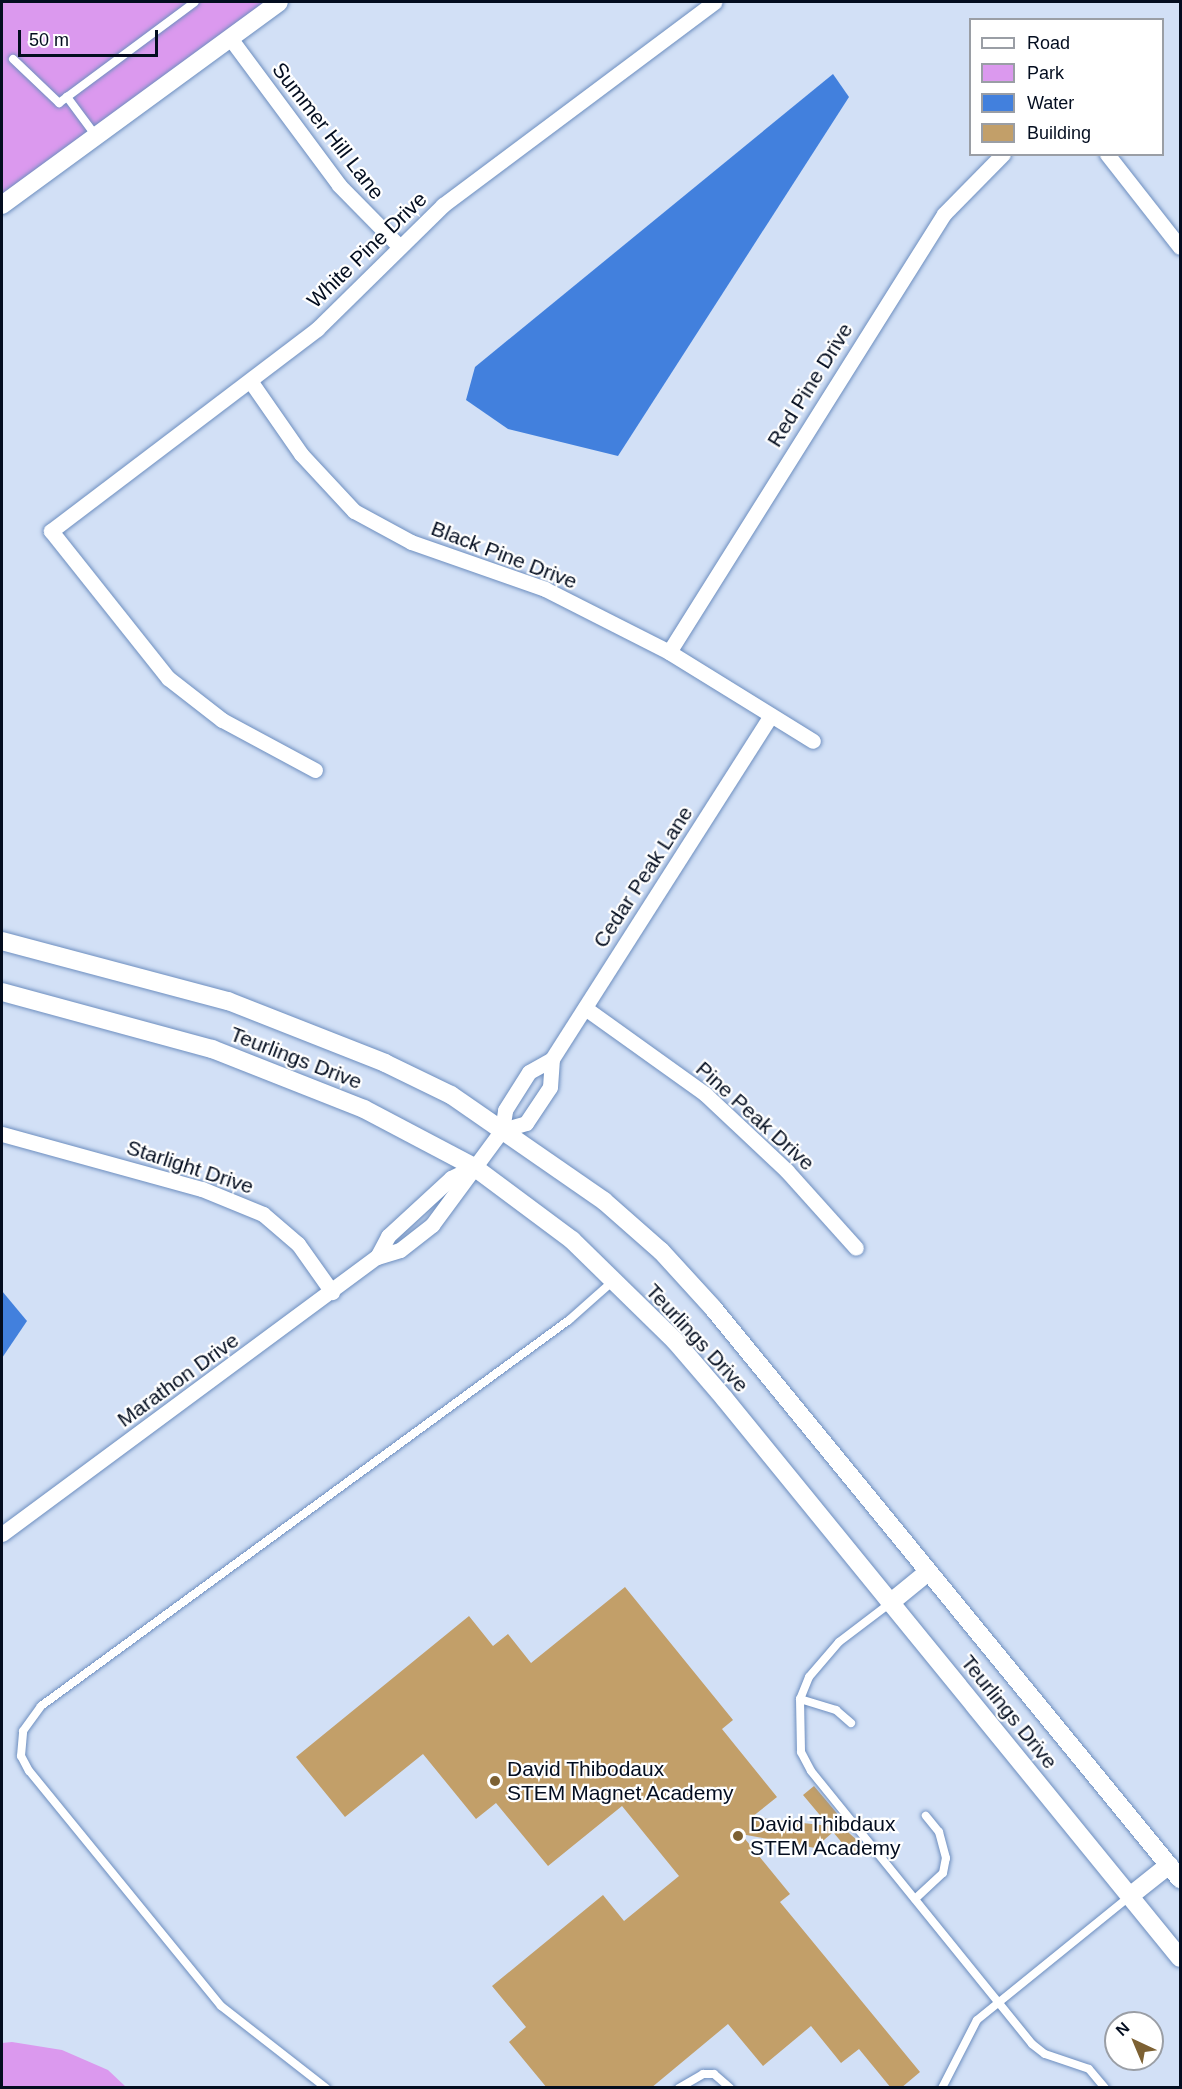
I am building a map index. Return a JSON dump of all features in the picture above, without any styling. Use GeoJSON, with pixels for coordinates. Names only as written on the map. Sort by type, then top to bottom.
{"type":"FeatureCollection","features":[{"type":"Feature","properties":{"kind":"street"},"geometry":{"type":"LineString","coordinates":[[2,205],[279,2]]}},
{"type":"Feature","properties":{"kind":"street","name":"White Pine Drive"},"geometry":{"type":"LineString","coordinates":[[315,770],[222,720],[168,678],[51,531],[251,382],[316,329],[399,246],[472,182],[714,2]]}},
{"type":"Feature","properties":{"kind":"street","name":"Summer Hill Lane"},"geometry":{"type":"LineString","coordinates":[[230,38],[339,185],[399,246]]}},
{"type":"Feature","properties":{"kind":"street","name":"Red Pine Drive"},"geometry":{"type":"LineString","coordinates":[[669,652],[944,214],[1001,156]]}},
{"type":"Feature","properties":{"kind":"street"},"geometry":{"type":"LineString","coordinates":[[1109,156],[1180,247]]}},
{"type":"Feature","properties":{"kind":"street","name":"Black Pine Drive"},"geometry":{"type":"LineString","coordinates":[[251,382],[300,454],[354,511],[411,542],[545,589],[669,652],[770,717],[813,741]]}},
{"type":"Feature","properties":{"kind":"street","name":"Cedar Peak Lane"},"geometry":{"type":"LineString","coordinates":[[552,1059],[550,1087],[526,1123],[502,1130],[505,1110],[529,1072],[552,1059],[770,717]]}},
{"type":"Feature","properties":{"kind":"street","name":"Teurlings Drive"},"geometry":{"type":"LineString","coordinates":[[2,941],[228,1001],[312,1032],[451,1095],[604,1201],[662,1251],[763,1366],[928,1572],[1177,1866]]}},
{"type":"Feature","properties":{"kind":"street","name":"Teurlings Drive"},"geometry":{"type":"LineString","coordinates":[[2,992],[212,1049],[283,1075],[364,1109],[474,1167],[572,1240],[682,1350],[1180,1958]]}},
{"type":"Feature","properties":{"kind":"street","name":"Pine Peak Drive"},"geometry":{"type":"LineString","coordinates":[[585,1008],[705,1094],[787,1171],[856,1248]]}},
{"type":"Feature","properties":{"kind":"street","name":"Marathon Drive"},"geometry":{"type":"LineString","coordinates":[[2,1534],[377,1257],[400,1250],[432,1225],[502,1130]]}},
{"type":"Feature","properties":{"kind":"street","name":"Starlight Drive"},"geometry":{"type":"LineString","coordinates":[[2,1134],[202,1189],[263,1214],[298,1244],[332,1292]]}},
{"type":"Feature","properties":{"kind":"street"},"geometry":{"type":"LineString","coordinates":[[890,1603],[928,1572]]}},
{"type":"Feature","properties":{"kind":"street"},"geometry":{"type":"LineString","coordinates":[[1130,1896],[1177,1866]]}},
{"type":"Feature","properties":{"kind":"lane"},"geometry":{"type":"LineString","coordinates":[[13,59],[59,104],[195,2]]}},
{"type":"Feature","properties":{"kind":"lane"},"geometry":{"type":"LineString","coordinates":[[67,97],[97,136]]}},
{"type":"Feature","properties":{"kind":"lane"},"geometry":{"type":"LineString","coordinates":[[326,2088],[221,2006],[29,1771],[21,1756],[24,1731],[41,1706],[569,1320],[613,1281]]}},
{"type":"Feature","properties":{"kind":"lane"},"geometry":{"type":"LineString","coordinates":[[890,1603],[823,1657],[800,1700],[800,1743],[811,1771],[1032,2044],[1089,2069],[1105,2088]]}},
{"type":"Feature","properties":{"kind":"lane"},"geometry":{"type":"LineString","coordinates":[[800,1700],[829,1706],[850,1722]]}},
{"type":"Feature","properties":{"kind":"lane"},"geometry":{"type":"LineString","coordinates":[[915,1899],[943,1873],[946,1858],[939,1832],[926,1816]]}},
{"type":"Feature","properties":{"kind":"lane"},"geometry":{"type":"LineString","coordinates":[[942,2088],[964,2034],[997,2002],[1130,1896]]}},
{"type":"Feature","properties":{"kind":"lane"},"geometry":{"type":"LineString","coordinates":[[679,2088],[703,2073],[714,2074],[729,2088]]}},
{"type":"Feature","properties":{"kind":"green space"},"geometry":{"type":"Polygon","coordinates":[[[2,2],[274,2],[2,202],[2,2]]]}},
{"type":"Feature","properties":{"kind":"green space"},"geometry":{"type":"Polygon","coordinates":[[[12,2042],[62,2050],[108,2070],[126,2087],[2,2087],[2,2043],[12,2042]]]}},
{"type":"Feature","properties":{"kind":"water"},"geometry":{"type":"Polygon","coordinates":[[[833,74],[849,97],[618,456],[508,429],[466,400],[475,367],[833,74]]]}},
{"type":"Feature","properties":{"kind":"water"},"geometry":{"type":"Polygon","coordinates":[[[2,1291],[27,1321],[2,1358],[2,1291]]]}},
{"type":"Feature","properties":{"kind":"building","name":"David Thibdaux STEM Academy"},"geometry":{"type":"Polygon","coordinates":[[[625,1587],[733,1720],[722,1729],[777,1797],[752,1817],[829,1826],[803,1795],[814,1786],[846,1824],[842,1827],[865,1847],[854,1857],[833,1832],[815,1848],[741,1834],[790,1894],[780,1902],[920,2072],[901,2088],[891,2088],[859,2049],[841,2063],[811,2026],[763,2066],[728,2024],[651,2088],[547,2088],[509,2042],[526,2027],[492,1986],[603,1895],[624,1921],[679,1876],[622,1806],[548,1866],[496,1803],[476,1819],[423,1754],[345,1817],[296,1757],[469,1616],[493,1646],[508,1634],[531,1663],[625,1587]]]}},
{"type":"Feature","properties":{"kind":"place","name":"David Thibodaux STEM Magnet Academy"},"geometry":{"type":"Point","coordinates":[495,1781]}},
{"type":"Feature","properties":{"kind":"place","name":"David Thibdaux STEM Academy"},"geometry":{"type":"Point","coordinates":[738,1836]}}]}
